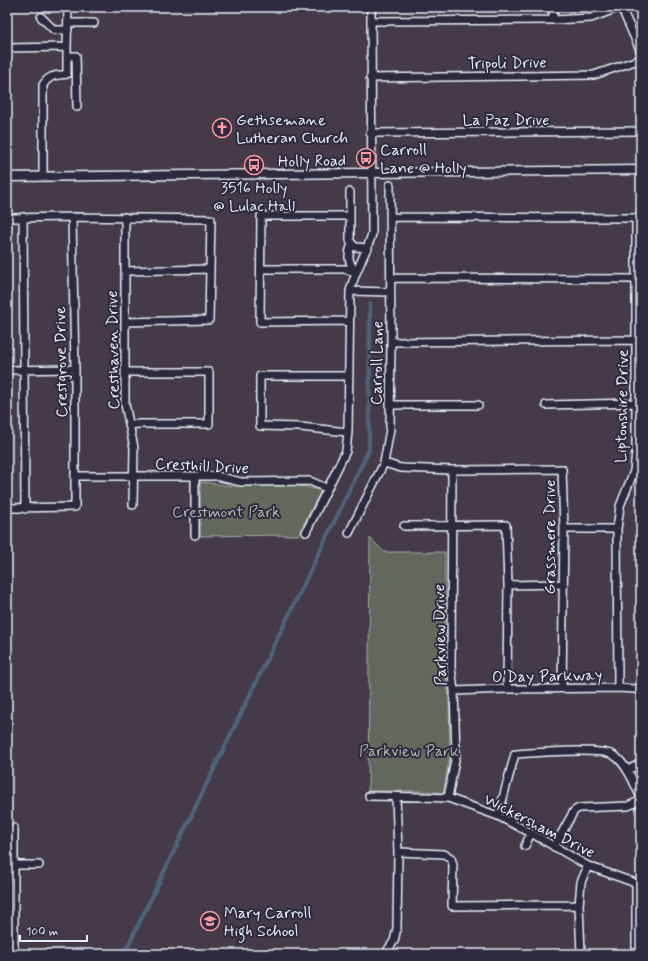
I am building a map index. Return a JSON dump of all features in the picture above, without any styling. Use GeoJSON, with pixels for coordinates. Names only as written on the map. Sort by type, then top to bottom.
{"type":"FeatureCollection","features":[{"type":"Feature","properties":{"kind":"main road","name":"Holly Road"},"geometry":{"type":"LineString","coordinates":[[7,177],[641,170]]}},
{"type":"Feature","properties":{"kind":"street"},"geometry":{"type":"LineString","coordinates":[[67,74],[68,7]]}},
{"type":"Feature","properties":{"kind":"street","name":"Carroll Lane"},"geometry":{"type":"LineString","coordinates":[[306,532],[326,488],[346,451],[348,432],[350,291],[356,273],[368,248],[372,234],[372,172],[370,134],[371,7]]}},
{"type":"Feature","properties":{"kind":"street"},"geometry":{"type":"LineString","coordinates":[[553,7],[553,20]]}},
{"type":"Feature","properties":{"kind":"street"},"geometry":{"type":"LineString","coordinates":[[371,21],[553,20],[591,18],[620,7],[641,52]]}},
{"type":"Feature","properties":{"kind":"street"},"geometry":{"type":"LineString","coordinates":[[41,17],[54,30],[68,26],[94,23]]}},
{"type":"Feature","properties":{"kind":"street"},"geometry":{"type":"LineString","coordinates":[[7,48],[67,47]]}},
{"type":"Feature","properties":{"kind":"street"},"geometry":{"type":"LineString","coordinates":[[67,56],[76,56],[77,107]]}},
{"type":"Feature","properties":{"kind":"street","name":"Tripoli Drive"},"geometry":{"type":"LineString","coordinates":[[370,78],[594,75],[641,59]]}},
{"type":"Feature","properties":{"kind":"street"},"geometry":{"type":"LineString","coordinates":[[43,177],[43,84],[52,76],[67,74],[76,76]]}},
{"type":"Feature","properties":{"kind":"street","name":"La Paz Drive"},"geometry":{"type":"LineString","coordinates":[[370,134],[641,132]]}},
{"type":"Feature","properties":{"kind":"street","name":"Carroll Lane"},"geometry":{"type":"LineString","coordinates":[[349,533],[384,463],[390,428],[390,185]]}},
{"type":"Feature","properties":{"kind":"street"},"geometry":{"type":"LineString","coordinates":[[350,192],[350,240],[356,247],[368,248]]}},
{"type":"Feature","properties":{"kind":"street"},"geometry":{"type":"LineString","coordinates":[[349,321],[260,322],[261,216],[350,216]]}},
{"type":"Feature","properties":{"kind":"street"},"geometry":{"type":"LineString","coordinates":[[7,508],[25,508],[22,217]]}},
{"type":"Feature","properties":{"kind":"street","name":"Crestgrove Drive"},"geometry":{"type":"LineString","coordinates":[[25,508],[75,507],[75,369],[72,217]]}},
{"type":"Feature","properties":{"kind":"street"},"geometry":{"type":"LineString","coordinates":[[7,218],[125,217],[211,219],[209,320],[125,322]]}},
{"type":"Feature","properties":{"kind":"street","name":"Cresthaven Drive"},"geometry":{"type":"LineString","coordinates":[[125,217],[125,404],[134,448],[133,505]]}},
{"type":"Feature","properties":{"kind":"street","name":"Liptonshire Drive"},"geometry":{"type":"LineString","coordinates":[[390,217],[636,218],[636,403],[638,452],[634,471],[620,506],[617,529],[618,688]]}},
{"type":"Feature","properties":{"kind":"street"},"geometry":{"type":"LineString","coordinates":[[352,244],[349,251],[349,263],[356,273]]}},
{"type":"Feature","properties":{"kind":"street"},"geometry":{"type":"LineString","coordinates":[[125,271],[210,269]]}},
{"type":"Feature","properties":{"kind":"street"},"geometry":{"type":"LineString","coordinates":[[261,269],[346,269],[356,273]]}},
{"type":"Feature","properties":{"kind":"street"},"geometry":{"type":"LineString","coordinates":[[390,278],[636,279]]}},
{"type":"Feature","properties":{"kind":"street"},"geometry":{"type":"LineString","coordinates":[[350,291],[390,292]]}},
{"type":"Feature","properties":{"kind":"street"},"geometry":{"type":"LineString","coordinates":[[391,342],[636,340]]}},
{"type":"Feature","properties":{"kind":"street"},"geometry":{"type":"LineString","coordinates":[[7,370],[75,369]]}},
{"type":"Feature","properties":{"kind":"street"},"geometry":{"type":"LineString","coordinates":[[125,372],[209,372],[209,424],[139,424],[129,426]]}},
{"type":"Feature","properties":{"kind":"street"},"geometry":{"type":"LineString","coordinates":[[348,432],[300,427],[260,426],[260,376],[349,376]]}},
{"type":"Feature","properties":{"kind":"street"},"geometry":{"type":"LineString","coordinates":[[546,405],[636,403]]}},
{"type":"Feature","properties":{"kind":"street"},"geometry":{"type":"LineString","coordinates":[[389,405],[478,405]]}},
{"type":"Feature","properties":{"kind":"street","name":"Grassmere Drive"},"geometry":{"type":"LineString","coordinates":[[384,463],[401,468],[452,470],[562,469],[564,528],[562,688]]}},
{"type":"Feature","properties":{"kind":"street","name":"Parkview Drive"},"geometry":{"type":"LineString","coordinates":[[448,798],[456,754],[454,691],[451,667],[452,470]]}},
{"type":"Feature","properties":{"kind":"street","name":"Cresthill Drive"},"geometry":{"type":"LineString","coordinates":[[75,476],[216,476],[241,482],[310,481],[326,488]]}},
{"type":"Feature","properties":{"kind":"street"},"geometry":{"type":"LineString","coordinates":[[195,476],[195,535]]}},
{"type":"Feature","properties":{"kind":"street"},"geometry":{"type":"LineString","coordinates":[[404,526],[506,525],[508,585],[507,689]]}},
{"type":"Feature","properties":{"kind":"street"},"geometry":{"type":"LineString","coordinates":[[564,528],[617,529]]}},
{"type":"Feature","properties":{"kind":"street"},"geometry":{"type":"LineString","coordinates":[[508,585],[563,584]]}},
{"type":"Feature","properties":{"kind":"street","name":"O'Day Parkway"},"geometry":{"type":"LineString","coordinates":[[454,691],[618,688],[635,689],[641,692]]}},
{"type":"Feature","properties":{"kind":"street"},"geometry":{"type":"LineString","coordinates":[[498,816],[515,754],[596,751],[613,755],[628,770],[641,799],[628,806],[579,808],[574,811],[554,847]]}},
{"type":"Feature","properties":{"kind":"street"},"geometry":{"type":"LineString","coordinates":[[628,770],[641,763]]}},
{"type":"Feature","properties":{"kind":"street","name":"Wickersham Drive"},"geometry":{"type":"LineString","coordinates":[[369,796],[448,798],[498,816],[588,866],[605,869],[638,884]]}},
{"type":"Feature","properties":{"kind":"street"},"geometry":{"type":"LineString","coordinates":[[385,954],[394,941],[397,928],[398,852],[396,797]]}},
{"type":"Feature","properties":{"kind":"street"},"geometry":{"type":"LineString","coordinates":[[14,828],[10,865],[14,954]]}},
{"type":"Feature","properties":{"kind":"street"},"geometry":{"type":"LineString","coordinates":[[525,846],[531,833]]}},
{"type":"Feature","properties":{"kind":"street"},"geometry":{"type":"LineString","coordinates":[[398,852],[444,854],[451,858],[453,865],[452,906],[579,905]]}},
{"type":"Feature","properties":{"kind":"street"},"geometry":{"type":"LineString","coordinates":[[10,865],[39,865]]}},
{"type":"Feature","properties":{"kind":"street"},"geometry":{"type":"LineString","coordinates":[[581,954],[579,905],[582,882],[588,866]]}},
{"type":"Feature","properties":{"kind":"street"},"geometry":{"type":"LineString","coordinates":[[636,954],[638,884]]}},
{"type":"Feature","properties":{"kind":"green space","name":"Crestmont Park"},"geometry":{"type":"Polygon","coordinates":[[[200,482],[234,486],[289,485],[321,491],[298,535],[200,536],[200,482]]]}},
{"type":"Feature","properties":{"kind":"green space","name":"Parkview Park"},"geometry":{"type":"Polygon","coordinates":[[[370,538],[384,552],[445,552],[445,668],[449,700],[450,756],[443,793],[427,791],[368,791],[370,538]]]}},
{"type":"Feature","properties":{"kind":"waterway"},"geometry":{"type":"LineString","coordinates":[[124,954],[369,450],[370,304]]}},
{"type":"Feature","properties":{"kind":"place","name":"Gethsemane Lutheran Church"},"geometry":{"type":"Point","coordinates":[222,128]}},
{"type":"Feature","properties":{"kind":"place","name":"Carroll Lane @ Holly"},"geometry":{"type":"Point","coordinates":[366,158]}},
{"type":"Feature","properties":{"kind":"place","name":"3516 Holly @ Lulac Hall"},"geometry":{"type":"Point","coordinates":[254,165]}},
{"type":"Feature","properties":{"kind":"place","name":"Mary Carroll High School"},"geometry":{"type":"Point","coordinates":[210,921]}}]}
